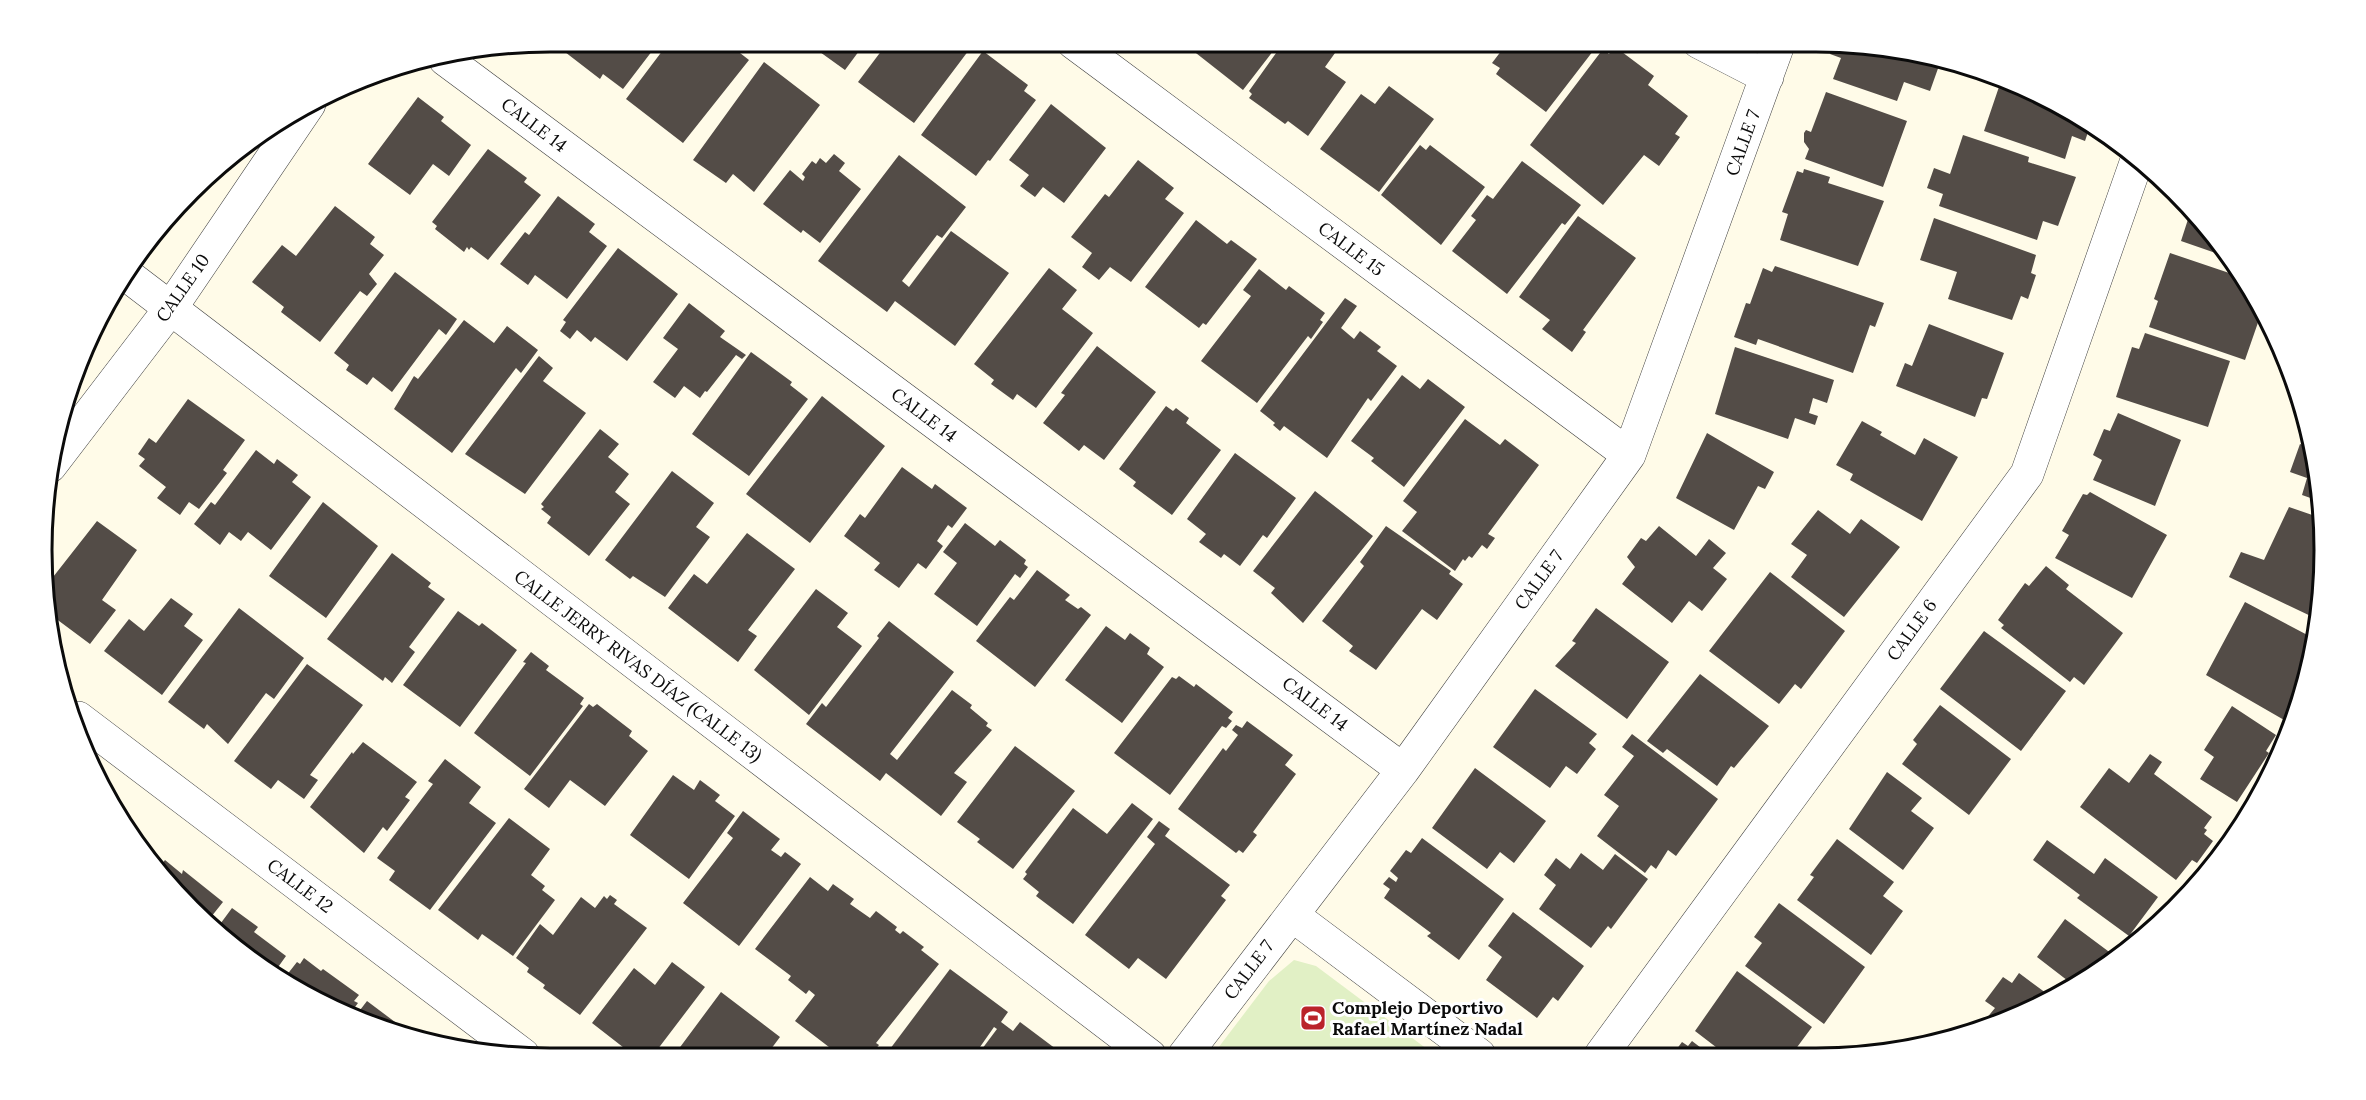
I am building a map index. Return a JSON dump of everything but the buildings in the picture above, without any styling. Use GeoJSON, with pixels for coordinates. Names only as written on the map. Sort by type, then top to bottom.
{"type":"FeatureCollection","features":[{"type":"Feature","properties":{"kind":"street","name":"CALLE 15"},"geometry":{"type":"LineString","coordinates":[[1086,52],[1629,456]]}},
{"type":"Feature","properties":{"kind":"street"},"geometry":{"type":"LineString","coordinates":[[1719,52],[1767,77]]}},
{"type":"Feature","properties":{"kind":"street","name":"CALLE 7"},"geometry":{"type":"LineString","coordinates":[[1190,1048],[1403,770],[1629,456],[1776,52]]}},
{"type":"Feature","properties":{"kind":"street","name":"CALLE 14"},"geometry":{"type":"LineString","coordinates":[[450,63],[1403,770]]}},
{"type":"Feature","properties":{"kind":"street","name":"CALLE 10"},"geometry":{"type":"LineString","coordinates":[[63,449],[170,309],[297,121]]}},
{"type":"Feature","properties":{"kind":"street","name":"CALLE 6"},"geometry":{"type":"LineString","coordinates":[[1605,1048],[2027,474],[2134,168]]}},
{"type":"Feature","properties":{"kind":"street","name":"CALLE JERRY RIVAS DÍAZ (CALLE 13)"},"geometry":{"type":"LineString","coordinates":[[133,279],[1140,1048]]}},
{"type":"Feature","properties":{"kind":"street","name":"CALLE 12"},"geometry":{"type":"LineString","coordinates":[[83,722],[510,1045]]}},
{"type":"Feature","properties":{"kind":"street"},"geometry":{"type":"LineString","coordinates":[[1292,915],[1470,1048]]}},
{"type":"Feature","properties":{"kind":"green space","name":"Complejo Deportivo Rafael Martínez Nadal"},"geometry":{"type":"Polygon","coordinates":[[[1294,960],[1316,966],[1426,1048],[1218,1048],[1269,981],[1294,960]]]}},
{"type":"Feature","properties":{"kind":"place","name":"Complejo Deportivo Rafael Martínez Nadal"},"geometry":{"type":"Point","coordinates":[1313,1018]}}]}
